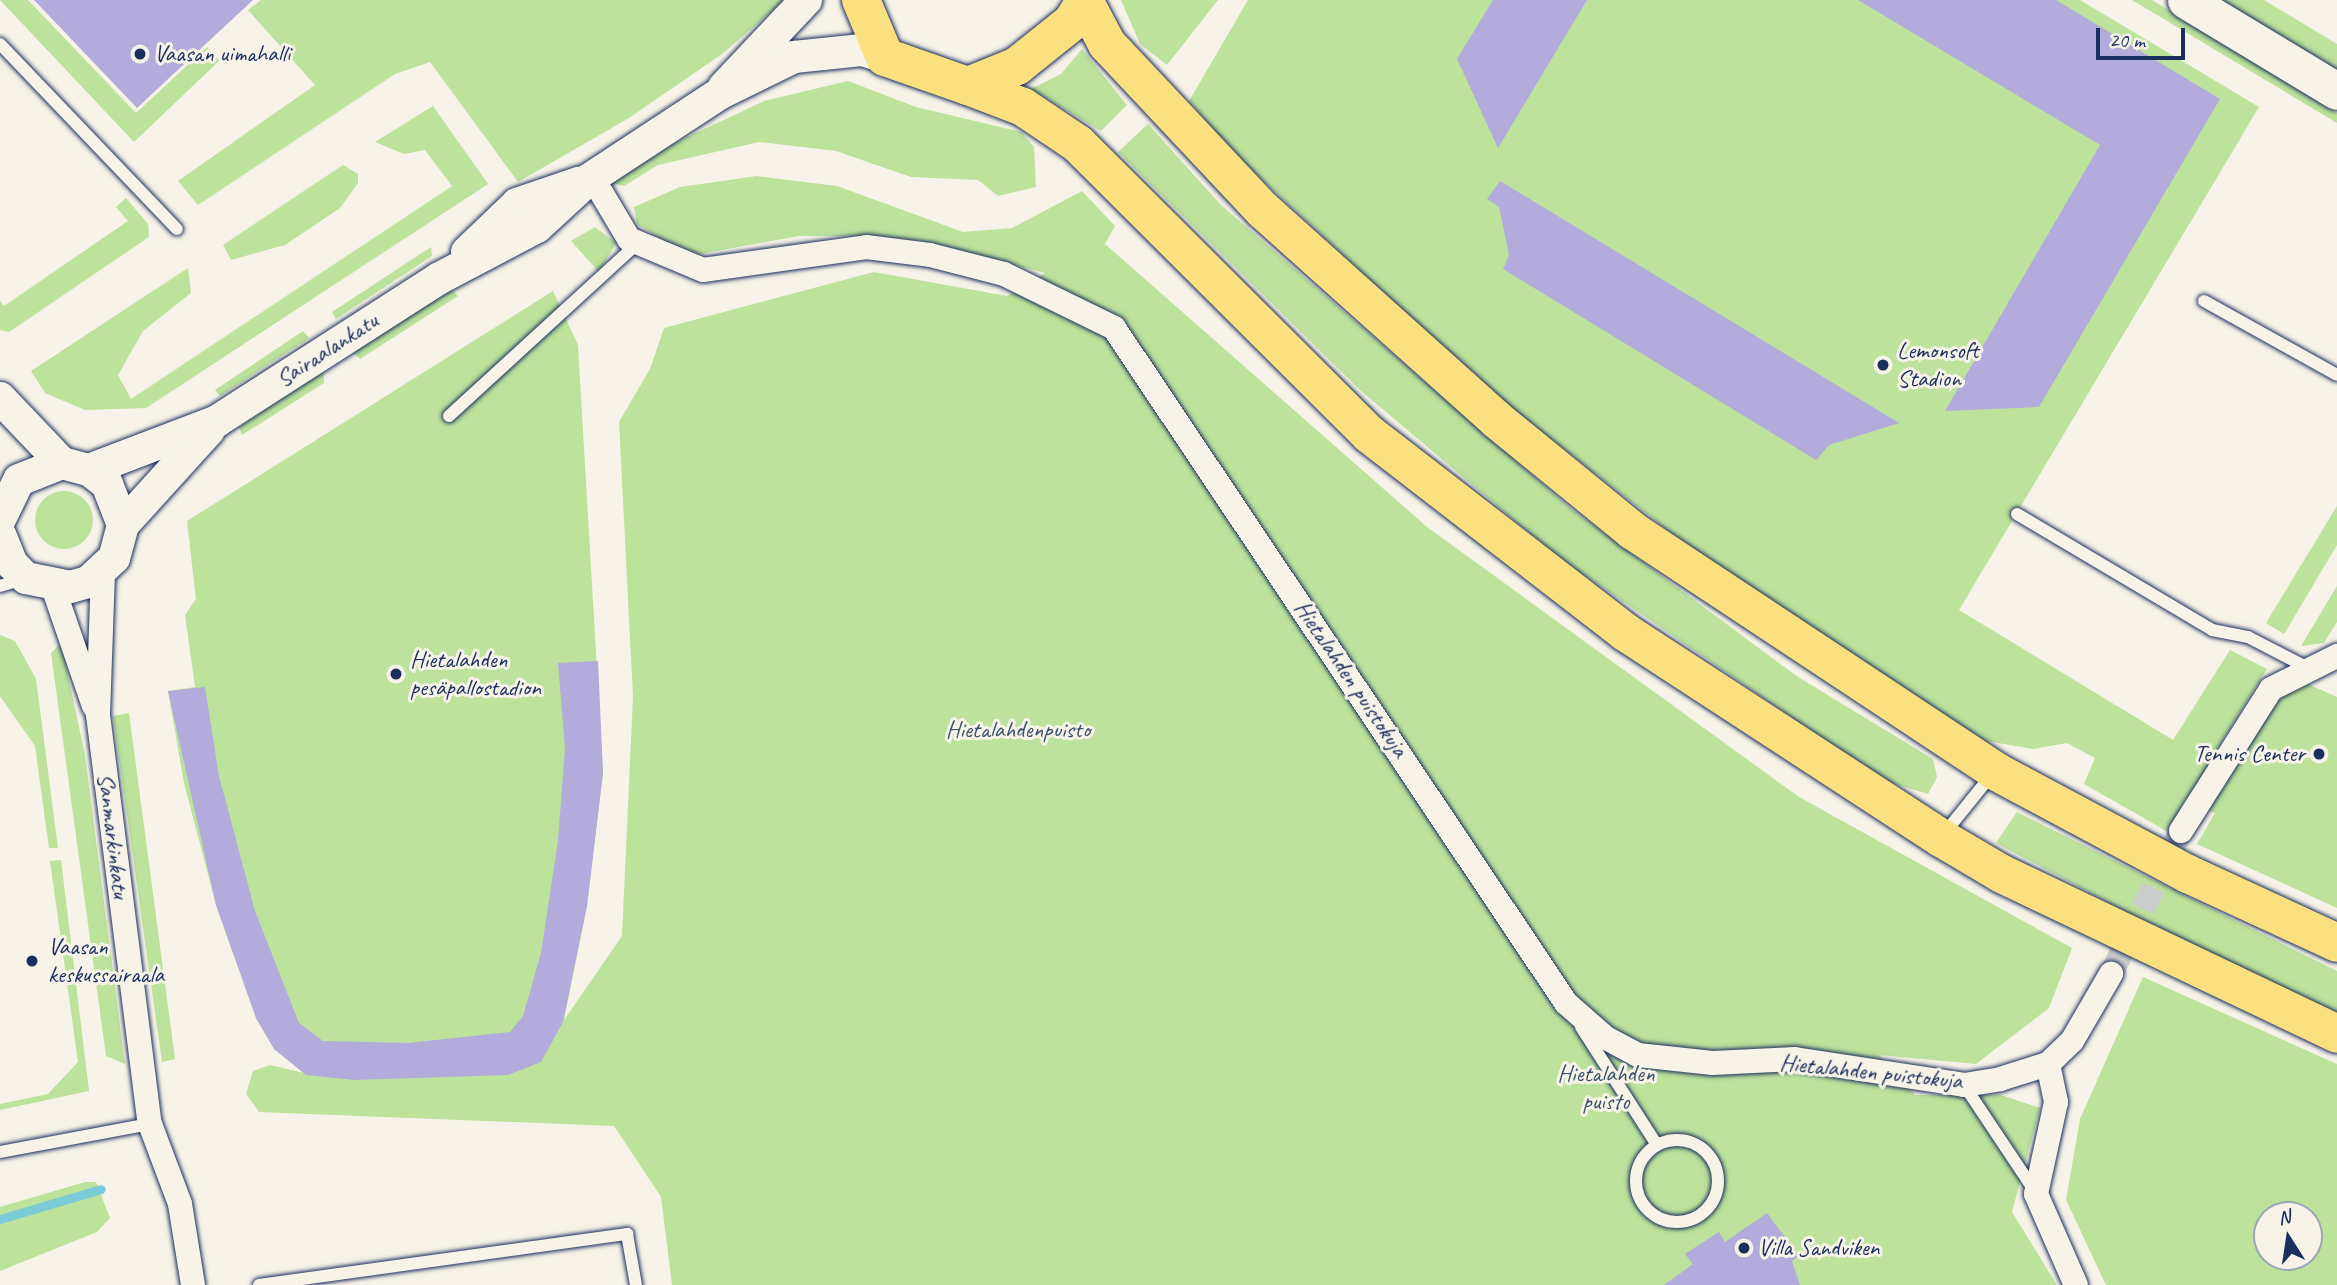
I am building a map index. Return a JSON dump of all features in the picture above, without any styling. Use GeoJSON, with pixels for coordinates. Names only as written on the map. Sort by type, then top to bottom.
{"type":"FeatureCollection","features":[{"type":"Feature","properties":{"kind":"main road"},"geometry":{"type":"LineString","coordinates":[[861,0],[885,57],[968,86],[1052,124],[1110,176],[1369,434],[1625,632],[1941,838],[2002,874],[2337,1034]]}},
{"type":"Feature","properties":{"kind":"main road"},"geometry":{"type":"LineString","coordinates":[[2186,0],[2337,91]]}},
{"type":"Feature","properties":{"kind":"main road"},"geometry":{"type":"LineString","coordinates":[[968,86],[1017,66],[1086,2],[1107,44],[1184,128],[1405,341],[1633,531],[1994,771],[2188,874],[2337,943]]}},
{"type":"Feature","properties":{"kind":"street","name":"Sairaalankatu"},"geometry":{"type":"LineString","coordinates":[[719,94],[806,0]]}},
{"type":"Feature","properties":{"kind":"street","name":"Sairaalankatu"},"geometry":{"type":"LineString","coordinates":[[2,499],[39,467],[75,467],[217,421],[438,279],[537,228],[590,178],[719,94],[794,57],[862,50],[885,57]]}},
{"type":"Feature","properties":{"kind":"street"},"geometry":{"type":"LineString","coordinates":[[590,178],[638,243]]}},
{"type":"Feature","properties":{"kind":"street","name":"Hietalahden puistokuja"},"geometry":{"type":"LineString","coordinates":[[638,243],[703,270],[866,247],[930,255],[1004,274],[1114,328],[1566,1003],[1606,1038],[1638,1055],[1713,1063],[1795,1059],[1964,1085],[2048,1064]]}},
{"type":"Feature","properties":{"kind":"street"},"geometry":{"type":"LineString","coordinates":[[0,398],[75,467],[119,503],[123,525]]}},
{"type":"Feature","properties":{"kind":"street","name":"Sairaalankatu"},"geometry":{"type":"LineString","coordinates":[[103,572],[123,525],[217,421]]}},
{"type":"Feature","properties":{"kind":"street"},"geometry":{"type":"LineString","coordinates":[[0,535],[12,564],[26,584],[88,582],[103,572]]}},
{"type":"Feature","properties":{"kind":"street","name":"Sanmarkinkatu"},"geometry":{"type":"LineString","coordinates":[[103,572],[98,715],[150,1124],[180,1204],[192,1285]]}},
{"type":"Feature","properties":{"kind":"street","name":"Sanmarkinkatu"},"geometry":{"type":"LineString","coordinates":[[26,584],[98,715]]}},
{"type":"Feature","properties":{"kind":"street"},"geometry":{"type":"LineString","coordinates":[[2181,831],[2271,689],[2314,670],[2337,656]]}},
{"type":"Feature","properties":{"kind":"street"},"geometry":{"type":"LineString","coordinates":[[2076,1285],[2036,1194],[2056,1102],[2048,1064],[2072,1041],[2111,975]]}},
{"type":"Feature","properties":{"kind":"lane"},"geometry":{"type":"LineString","coordinates":[[0,44],[177,229]]}},
{"type":"Feature","properties":{"kind":"lane"},"geometry":{"type":"LineString","coordinates":[[449,416],[638,243]]}},
{"type":"Feature","properties":{"kind":"lane"},"geometry":{"type":"LineString","coordinates":[[2204,301],[2337,375]]}},
{"type":"Feature","properties":{"kind":"lane"},"geometry":{"type":"LineString","coordinates":[[2017,514],[2212,630],[2248,637],[2314,670]]}},
{"type":"Feature","properties":{"kind":"lane"},"geometry":{"type":"LineString","coordinates":[[1941,838],[1994,771]]}},
{"type":"Feature","properties":{"kind":"lane"},"geometry":{"type":"LineString","coordinates":[[1566,1003],[1657,1145]]}},
{"type":"Feature","properties":{"kind":"lane"},"geometry":{"type":"LineString","coordinates":[[1964,1085],[2036,1194]]}},
{"type":"Feature","properties":{"kind":"lane"},"geometry":{"type":"LineString","coordinates":[[0,1152],[150,1124]]}},
{"type":"Feature","properties":{"kind":"lane"},"geometry":{"type":"LineString","coordinates":[[1678,1139],[1700,1146],[1715,1162],[1719,1183],[1712,1204],[1695,1219],[1669,1221],[1646,1208],[1637,1174],[1657,1145],[1678,1139]]}},
{"type":"Feature","properties":{"kind":"lane"},"geometry":{"type":"LineString","coordinates":[[259,1285],[627,1234],[636,1285]]}},
{"type":"Feature","properties":{"kind":"green space"},"geometry":{"type":"Polygon","coordinates":[[[0,0],[28,0],[136,113],[207,47],[219,61],[134,142],[0,0]]]}},
{"type":"Feature","properties":{"kind":"green space"},"geometry":{"type":"Polygon","coordinates":[[[261,0],[785,0],[722,54],[629,118],[518,182],[430,62],[395,74],[198,205],[178,181],[315,85],[248,10],[261,0]]]}},
{"type":"Feature","properties":{"kind":"green space"},"geometry":{"type":"Polygon","coordinates":[[[1121,0],[1218,0],[1167,65],[1140,44],[1121,0]]]}},
{"type":"Feature","properties":{"kind":"green space","name":"Lemonsoft Stadion"},"geometry":{"type":"Polygon","coordinates":[[[1248,0],[2080,0],[2259,107],[1959,610],[2173,740],[2230,650],[2267,669],[2207,765],[2231,768],[2287,689],[2303,682],[2337,697],[2337,908],[2197,844],[2215,813],[2185,799],[2168,832],[2084,784],[2095,758],[2067,743],[2033,749],[1986,741],[1858,664],[1670,532],[1489,390],[1241,160],[1189,101],[1248,0]]]}},
{"type":"Feature","properties":{"kind":"green space"},"geometry":{"type":"Polygon","coordinates":[[[2132,0],[2152,0],[2337,113],[2337,123],[2132,0]]]}},
{"type":"Feature","properties":{"kind":"green space"},"geometry":{"type":"Polygon","coordinates":[[[2217,0],[2264,0],[2337,44],[2337,70],[2217,0]]]}},
{"type":"Feature","properties":{"kind":"green space"},"geometry":{"type":"Polygon","coordinates":[[[1082,49],[1127,105],[1101,131],[1031,89],[1061,74],[1082,49]]]}},
{"type":"Feature","properties":{"kind":"green space"},"geometry":{"type":"Polygon","coordinates":[[[848,81],[916,107],[1021,132],[1034,147],[1036,187],[998,196],[978,180],[911,177],[836,151],[759,142],[658,165],[624,186],[611,183],[664,148],[764,101],[848,81]]]}},
{"type":"Feature","properties":{"kind":"green space"},"geometry":{"type":"Polygon","coordinates":[[[433,106],[488,184],[146,408],[85,410],[45,393],[31,371],[188,268],[191,293],[143,331],[118,375],[131,399],[452,186],[425,150],[404,154],[375,142],[433,106]]]}},
{"type":"Feature","properties":{"kind":"green space"},"geometry":{"type":"Polygon","coordinates":[[[1148,124],[1221,205],[1569,507],[1798,677],[1933,759],[1937,777],[1928,794],[1885,781],[1558,557],[1361,391],[1118,152],[1148,124]]]}},
{"type":"Feature","properties":{"kind":"green space"},"geometry":{"type":"Polygon","coordinates":[[[343,165],[358,174],[358,183],[340,208],[285,245],[231,260],[223,245],[343,165]]]}},
{"type":"Feature","properties":{"kind":"green space"},"geometry":{"type":"Polygon","coordinates":[[[757,176],[837,186],[963,232],[1012,228],[1082,191],[1115,226],[1105,244],[1427,527],[1799,797],[2072,948],[2049,1008],[1976,1064],[1879,1055],[1915,1095],[2001,1095],[2040,1108],[2012,1212],[2057,1285],[672,1285],[661,1197],[614,1126],[259,1112],[246,1094],[253,1071],[270,1065],[304,1073],[274,1049],[256,1018],[216,905],[184,783],[168,691],[195,687],[185,615],[196,599],[187,521],[553,291],[578,345],[603,773],[587,906],[564,1020],[622,936],[633,697],[619,422],[650,369],[664,328],[874,272],[1007,296],[1045,273],[922,241],[864,236],[799,236],[689,256],[637,224],[634,207],[680,187],[757,176]]]}},
{"type":"Feature","properties":{"kind":"green space"},"geometry":{"type":"Polygon","coordinates":[[[126,198],[148,224],[149,237],[9,332],[0,330],[0,301],[4,306],[128,221],[116,207],[126,198]]]}},
{"type":"Feature","properties":{"kind":"green space"},"geometry":{"type":"Polygon","coordinates":[[[595,227],[616,243],[599,272],[571,241],[595,227]]]}},
{"type":"Feature","properties":{"kind":"green space"},"geometry":{"type":"Polygon","coordinates":[[[431,247],[432,256],[336,319],[332,312],[431,247]]]}},
{"type":"Feature","properties":{"kind":"green space"},"geometry":{"type":"Polygon","coordinates":[[[451,288],[458,296],[360,359],[353,353],[451,288]]]}},
{"type":"Feature","properties":{"kind":"green space"},"geometry":{"type":"Polygon","coordinates":[[[303,331],[309,338],[220,396],[215,390],[303,331]]]}},
{"type":"Feature","properties":{"kind":"green space"},"geometry":{"type":"Polygon","coordinates":[[[323,371],[324,383],[242,435],[239,427],[323,371]]]}},
{"type":"Feature","properties":{"kind":"green space"},"geometry":{"type":"Polygon","coordinates":[[[58,491],[70,491],[85,499],[93,514],[93,526],[85,541],[70,549],[58,549],[43,541],[35,526],[35,514],[43,499],[58,491]]]}},
{"type":"Feature","properties":{"kind":"green space"},"geometry":{"type":"Polygon","coordinates":[[[2337,506],[2337,545],[2284,634],[2266,623],[2337,506]]]}},
{"type":"Feature","properties":{"kind":"green space"},"geometry":{"type":"Polygon","coordinates":[[[2337,586],[2337,622],[2324,643],[2301,646],[2337,586]]]}},
{"type":"Feature","properties":{"kind":"green space"},"geometry":{"type":"Polygon","coordinates":[[[0,635],[15,641],[36,679],[58,848],[49,848],[35,746],[0,696],[0,635]]]}},
{"type":"Feature","properties":{"kind":"green space"},"geometry":{"type":"Polygon","coordinates":[[[61,643],[85,755],[125,1064],[106,1056],[51,653],[61,643]]]}},
{"type":"Feature","properties":{"kind":"green space"},"geometry":{"type":"Polygon","coordinates":[[[129,713],[175,1059],[162,1062],[113,716],[129,713]]]}},
{"type":"Feature","properties":{"kind":"green space"},"geometry":{"type":"Polygon","coordinates":[[[2017,812],[2337,971],[2337,1012],[2232,968],[1996,843],[2017,812]]]}},
{"type":"Feature","properties":{"kind":"green space"},"geometry":{"type":"Polygon","coordinates":[[[61,860],[89,1091],[0,1110],[0,1104],[48,1094],[78,1062],[50,861],[61,860]]]}},
{"type":"Feature","properties":{"kind":"green space"},"geometry":{"type":"Polygon","coordinates":[[[2143,977],[2337,1064],[2337,1285],[2106,1285],[2066,1200],[2080,1119],[2143,977]]]}},
{"type":"Feature","properties":{"kind":"green space"},"geometry":{"type":"Polygon","coordinates":[[[85,1182],[96,1182],[110,1218],[97,1232],[0,1271],[0,1207],[85,1182]]]}},
{"type":"Feature","properties":{"kind":"building","name":"Vaasan uimahalli"},"geometry":{"type":"Polygon","coordinates":[[[34,0],[253,0],[137,108],[34,0]]]}},
{"type":"Feature","properties":{"kind":"building"},"geometry":{"type":"Polygon","coordinates":[[[1493,0],[1587,0],[1498,148],[1457,59],[1493,0]]]}},
{"type":"Feature","properties":{"kind":"building"},"geometry":{"type":"Polygon","coordinates":[[[1858,0],[2056,0],[2220,99],[2039,407],[1945,411],[2100,145],[1858,0]]]}},
{"type":"Feature","properties":{"kind":"building"},"geometry":{"type":"Polygon","coordinates":[[[1500,181],[1899,423],[1829,445],[1816,460],[1503,269],[1509,255],[1499,207],[1487,199],[1500,181]]]}},
{"type":"Feature","properties":{"kind":"building"},"geometry":{"type":"Polygon","coordinates":[[[598,661],[603,773],[587,906],[563,1022],[541,1062],[508,1075],[354,1080],[306,1075],[274,1049],[256,1018],[216,905],[168,691],[205,687],[219,776],[255,911],[299,1023],[323,1041],[408,1043],[510,1032],[523,1016],[541,953],[558,841],[565,748],[558,663],[598,661]]]}},
{"type":"Feature","properties":{"kind":"building","name":"Villa Sandviken"},"geometry":{"type":"Polygon","coordinates":[[[1767,1213],[1799,1256],[1792,1261],[1800,1285],[1664,1285],[1693,1264],[1685,1254],[1719,1232],[1725,1242],[1767,1213]]]}},
{"type":"Feature","properties":{"kind":"waterway"},"geometry":{"type":"LineString","coordinates":[[0,1219],[101,1189]]}},
{"type":"Feature","properties":{"kind":"tunnel"},"geometry":{"type":"LineString","coordinates":[[2111,974],[2181,831]]}},
{"type":"Feature","properties":{"kind":"place","name":"Vaasan uimahalli"},"geometry":{"type":"Point","coordinates":[140,54]}},
{"type":"Feature","properties":{"kind":"place","name":"Lemonsoft Stadion"},"geometry":{"type":"Point","coordinates":[1883,365]}},
{"type":"Feature","properties":{"kind":"place","name":"Hietalahden pesäpallostadion"},"geometry":{"type":"Point","coordinates":[396,674]}},
{"type":"Feature","properties":{"kind":"place","name":"Tennis Center"},"geometry":{"type":"Point","coordinates":[2319,754]}},
{"type":"Feature","properties":{"kind":"place","name":"Vaasan keskussairaala"},"geometry":{"type":"Point","coordinates":[32,961]}},
{"type":"Feature","properties":{"kind":"place","name":"Villa Sandviken"},"geometry":{"type":"Point","coordinates":[1744,1248]}},
{"type":"Feature","properties":{"kind":"park label","name":"Hietalahdenpuisto"},"geometry":{"type":"Point","coordinates":[1018,730]}},
{"type":"Feature","properties":{"kind":"park label","name":"Hietalahden puisto"},"geometry":{"type":"Point","coordinates":[1606,1088]}}]}
